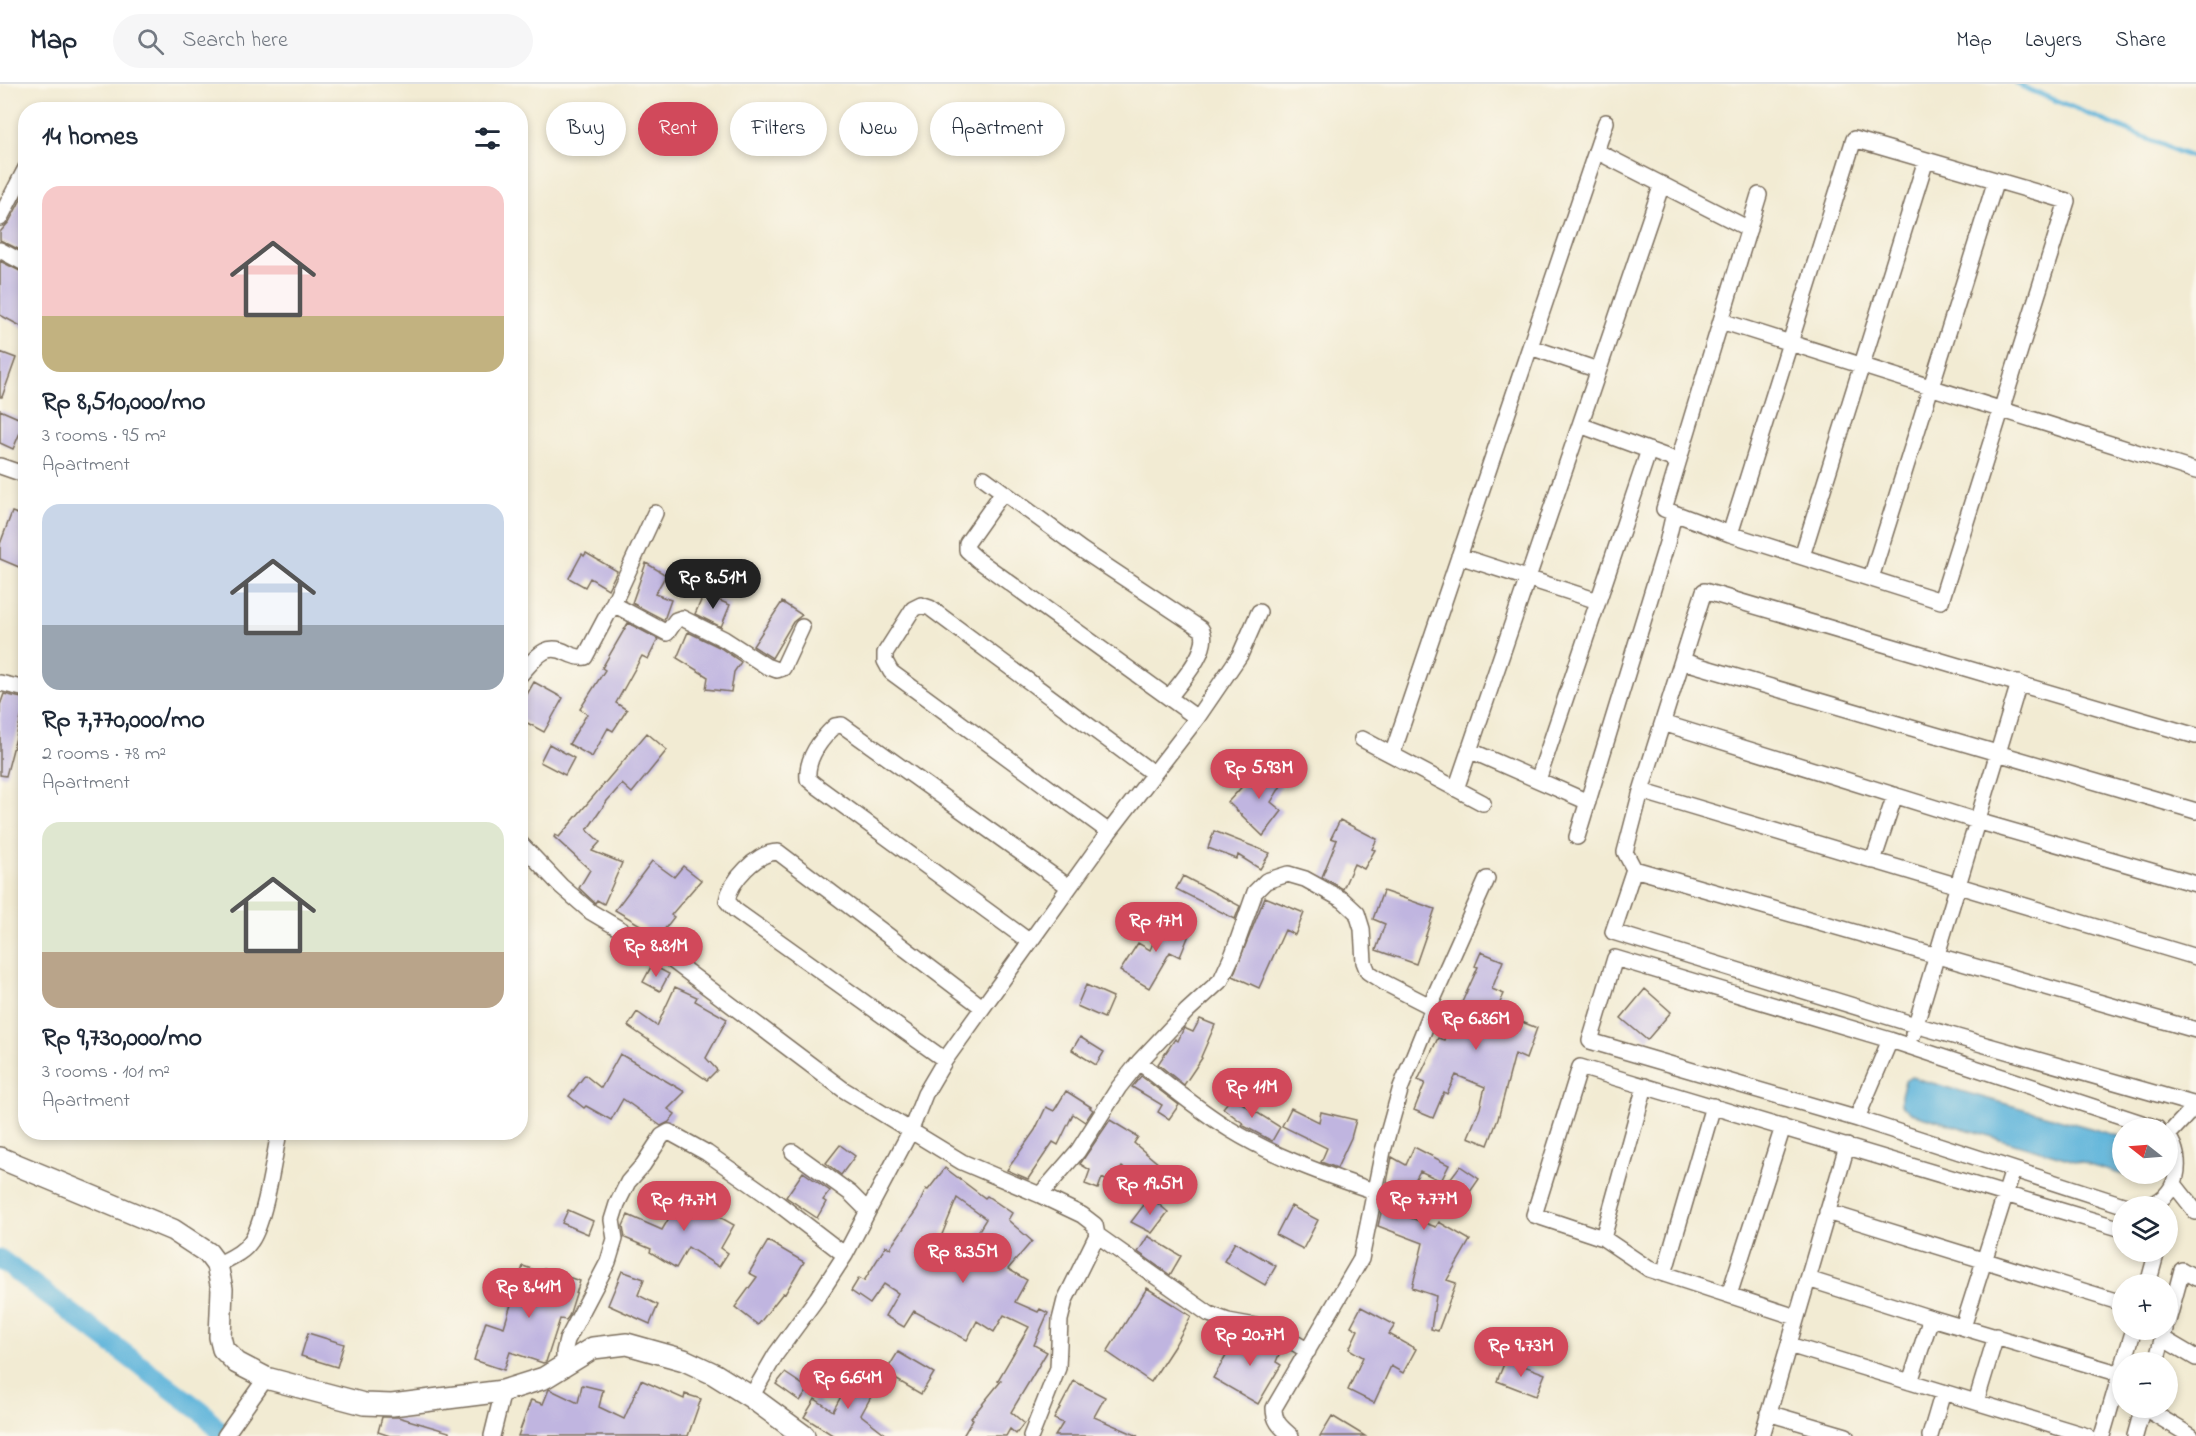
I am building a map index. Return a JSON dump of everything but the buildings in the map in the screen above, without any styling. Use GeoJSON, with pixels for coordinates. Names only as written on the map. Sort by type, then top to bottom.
{"type":"FeatureCollection","features":[{"type":"Feature","properties":{"kind":"main road"},"geometry":{"type":"LineString","coordinates":[[0,1158],[173,1230],[208,1253],[217,1265],[222,1289],[220,1336],[223,1349],[237,1363],[266,1378],[364,1404],[392,1405],[503,1391],[544,1378],[593,1348],[615,1344],[636,1345],[684,1360],[714,1374],[751,1397],[804,1436]]}},
{"type":"Feature","properties":{"kind":"street"},"geometry":{"type":"LineString","coordinates":[[1392,755],[1606,122]]}},
{"type":"Feature","properties":{"kind":"street"},"geometry":{"type":"LineString","coordinates":[[1730,534],[1854,139],[2067,201],[1941,601],[1730,534],[1664,509],[1759,195]]}},
{"type":"Feature","properties":{"kind":"street"},"geometry":{"type":"LineString","coordinates":[[1596,151],[1749,229]]}},
{"type":"Feature","properties":{"kind":"street"},"geometry":{"type":"LineString","coordinates":[[1802,556],[1926,160]]}},
{"type":"Feature","properties":{"kind":"street"},"geometry":{"type":"LineString","coordinates":[[1871,578],[1996,180]]}},
{"type":"Feature","properties":{"kind":"street"},"geometry":{"type":"LineString","coordinates":[[0,218],[18,183]]}},
{"type":"Feature","properties":{"kind":"street"},"geometry":{"type":"LineString","coordinates":[[1456,789],[1662,184]]}},
{"type":"Feature","properties":{"kind":"street"},"geometry":{"type":"LineString","coordinates":[[0,250],[18,260]]}},
{"type":"Feature","properties":{"kind":"street"},"geometry":{"type":"LineString","coordinates":[[1721,321],[2196,471]]}},
{"type":"Feature","properties":{"kind":"street"},"geometry":{"type":"LineString","coordinates":[[1530,347],[1598,370]]}},
{"type":"Feature","properties":{"kind":"street"},"geometry":{"type":"LineString","coordinates":[[1580,425],[1678,461]]}},
{"type":"Feature","properties":{"kind":"street"},"geometry":{"type":"LineString","coordinates":[[1538,780],[1649,450]]}},
{"type":"Feature","properties":{"kind":"street"},"geometry":{"type":"LineString","coordinates":[[0,466],[18,472]]}},
{"type":"Feature","properties":{"kind":"street"},"geometry":{"type":"LineString","coordinates":[[984,478],[1082,550],[1201,630],[1205,635],[1204,642],[1192,669],[1170,696]]}},
{"type":"Feature","properties":{"kind":"street"},"geometry":{"type":"LineString","coordinates":[[1003,492],[967,543],[967,550],[978,561],[1170,696],[1197,718]]}},
{"type":"Feature","properties":{"kind":"street"},"geometry":{"type":"LineString","coordinates":[[528,666],[536,658],[555,647],[577,657],[585,657],[614,604],[655,513]]}},
{"type":"Feature","properties":{"kind":"street"},"geometry":{"type":"LineString","coordinates":[[1577,837],[1674,513]]}},
{"type":"Feature","properties":{"kind":"street"},"geometry":{"type":"LineString","coordinates":[[1460,555],[1598,601]]}},
{"type":"Feature","properties":{"kind":"street"},"geometry":{"type":"LineString","coordinates":[[2196,736],[1704,591],[1641,791],[1625,852],[1634,869],[2196,1030]]}},
{"type":"Feature","properties":{"kind":"street"},"geometry":{"type":"LineString","coordinates":[[614,604],[667,633],[676,620],[682,618],[777,670],[784,665],[802,627]]}},
{"type":"Feature","properties":{"kind":"street"},"geometry":{"type":"LineString","coordinates":[[1109,832],[891,672],[885,661],[885,653],[913,609],[921,605],[930,608],[1155,774]]}},
{"type":"Feature","properties":{"kind":"street"},"geometry":{"type":"LineString","coordinates":[[751,1397],[776,1354],[845,1255],[910,1132],[925,1095],[945,1060],[1109,832],[1197,718],[1240,655],[1259,612]]}},
{"type":"Feature","properties":{"kind":"street"},"geometry":{"type":"LineString","coordinates":[[1682,661],[2196,811]]}},
{"type":"Feature","properties":{"kind":"street"},"geometry":{"type":"LineString","coordinates":[[1909,1046],[2019,683]]}},
{"type":"Feature","properties":{"kind":"street"},"geometry":{"type":"LineString","coordinates":[[1,685],[18,688]]}},
{"type":"Feature","properties":{"kind":"street"},"geometry":{"type":"LineString","coordinates":[[1663,723],[1977,821],[2196,884]]}},
{"type":"Feature","properties":{"kind":"street"},"geometry":{"type":"LineString","coordinates":[[1029,942],[808,779],[809,763],[815,751],[835,726],[842,725],[1069,887]]}},
{"type":"Feature","properties":{"kind":"street"},"geometry":{"type":"LineString","coordinates":[[1362,739],[1483,803]]}},
{"type":"Feature","properties":{"kind":"street"},"geometry":{"type":"LineString","coordinates":[[1469,750],[1588,802]]}},
{"type":"Feature","properties":{"kind":"street"},"geometry":{"type":"LineString","coordinates":[[1641,791],[2196,957]]}},
{"type":"Feature","properties":{"kind":"street"},"geometry":{"type":"LineString","coordinates":[[1873,861],[1895,795]]}},
{"type":"Feature","properties":{"kind":"street"},"geometry":{"type":"LineString","coordinates":[[528,851],[561,886],[591,912],[669,958],[844,1090],[962,1162],[1040,1195],[1082,1215],[1095,1225],[1097,1235],[1065,1300],[1060,1320],[1058,1368],[1031,1436]]}},
{"type":"Feature","properties":{"kind":"street"},"geometry":{"type":"LineString","coordinates":[[945,1060],[735,909],[727,901],[733,884],[759,859],[770,852],[778,852],[982,1007]]}},
{"type":"Feature","properties":{"kind":"street"},"geometry":{"type":"LineString","coordinates":[[1634,869],[1613,932],[1915,1025],[2196,1105],[2178,1124]]}},
{"type":"Feature","properties":{"kind":"street"},"geometry":{"type":"LineString","coordinates":[[1040,1195],[1078,1151],[1119,1087],[1139,1062],[1187,1011],[1221,980],[1233,954],[1255,892],[1266,881],[1288,874],[1305,879],[1343,900],[1357,913],[1362,929],[1364,962],[1368,972],[1385,984],[1430,1006]]}},
{"type":"Feature","properties":{"kind":"street"},"geometry":{"type":"LineString","coordinates":[[1291,1436],[1277,1424],[1274,1418],[1274,1408],[1361,1259],[1383,1151],[1401,1087],[1431,1013],[1430,1006],[1487,879]]}},
{"type":"Feature","properties":{"kind":"street"},"geometry":{"type":"LineString","coordinates":[[2112,1202],[1858,1119],[1590,1041],[1616,958],[1890,1040],[2127,1118]]}},
{"type":"Feature","properties":{"kind":"street"},"geometry":{"type":"LineString","coordinates":[[1858,1119],[1890,1040]]}},
{"type":"Feature","properties":{"kind":"street"},"geometry":{"type":"LineString","coordinates":[[1139,1062],[1232,1130],[1303,1164],[1374,1191]]}},
{"type":"Feature","properties":{"kind":"street"},"geometry":{"type":"LineString","coordinates":[[1796,1317],[1649,1269],[1603,1238],[1534,1215],[1580,1067],[2112,1226]]}},
{"type":"Feature","properties":{"kind":"street"},"geometry":{"type":"LineString","coordinates":[[1603,1238],[1645,1086]]}},
{"type":"Feature","properties":{"kind":"street"},"geometry":{"type":"LineString","coordinates":[[1664,1274],[1713,1107]]}},
{"type":"Feature","properties":{"kind":"street"},"geometry":{"type":"LineString","coordinates":[[1729,1295],[1783,1127]]}},
{"type":"Feature","properties":{"kind":"street"},"geometry":{"type":"LineString","coordinates":[[564,1366],[567,1340],[609,1262],[615,1239],[612,1220],[617,1204],[628,1182],[644,1165],[662,1136],[669,1132],[707,1153],[771,1198],[845,1255]]}},
{"type":"Feature","properties":{"kind":"street"},"geometry":{"type":"LineString","coordinates":[[217,1265],[237,1254],[252,1239],[260,1220],[277,1140]]}},
{"type":"Feature","properties":{"kind":"street"},"geometry":{"type":"LineString","coordinates":[[1762,1436],[1847,1146]]}},
{"type":"Feature","properties":{"kind":"street"},"geometry":{"type":"LineString","coordinates":[[793,1152],[850,1193],[868,1211]]}},
{"type":"Feature","properties":{"kind":"street"},"geometry":{"type":"LineString","coordinates":[[1963,1327],[2013,1170]]}},
{"type":"Feature","properties":{"kind":"street"},"geometry":{"type":"LineString","coordinates":[[2164,1196],[2174,1184],[2196,1212]]}},
{"type":"Feature","properties":{"kind":"street"},"geometry":{"type":"LineString","coordinates":[[1827,1212],[2112,1300]]}},
{"type":"Feature","properties":{"kind":"street"},"geometry":{"type":"LineString","coordinates":[[1097,1235],[1209,1314],[1228,1321],[1272,1329],[1308,1351]]}},
{"type":"Feature","properties":{"kind":"street"},"geometry":{"type":"LineString","coordinates":[[2178,1285],[2182,1270],[2196,1278]]}},
{"type":"Feature","properties":{"kind":"street"},"geometry":{"type":"LineString","coordinates":[[1808,1279],[1931,1318],[2112,1365]]}},
{"type":"Feature","properties":{"kind":"street"},"geometry":{"type":"LineString","coordinates":[[1910,1382],[1931,1318]]}},
{"type":"Feature","properties":{"kind":"street"},"geometry":{"type":"LineString","coordinates":[[1976,1402],[1996,1336]]}},
{"type":"Feature","properties":{"kind":"street"},"geometry":{"type":"LineString","coordinates":[[2172,1340],[2196,1358]]}},
{"type":"Feature","properties":{"kind":"street"},"geometry":{"type":"LineString","coordinates":[[1788,1345],[2087,1436]]}},
{"type":"Feature","properties":{"kind":"street"},"geometry":{"type":"LineString","coordinates":[[226,1434],[266,1378]]}},
{"type":"Feature","properties":{"kind":"street"},"geometry":{"type":"LineString","coordinates":[[492,1436],[503,1391]]}},
{"type":"Feature","properties":{"kind":"street"},"geometry":{"type":"LineString","coordinates":[[1930,1436],[1943,1392]]}},
{"type":"Feature","properties":{"kind":"street"},"geometry":{"type":"LineString","coordinates":[[2102,1436],[2112,1402]]}},
{"type":"Feature","properties":{"kind":"street"},"geometry":{"type":"LineString","coordinates":[[1768,1413],[1846,1436]]}},
{"type":"Feature","properties":{"kind":"street"},"geometry":{"type":"LineString","coordinates":[[2135,1436],[2140,1418]]}},
{"type":"Feature","properties":{"kind":"street"},"geometry":{"type":"LineString","coordinates":[[2161,1418],[2191,1436]]}},
{"type":"Feature","properties":{"kind":"water"},"geometry":{"type":"Polygon","coordinates":[[[1911,1077],[2112,1134],[2112,1172],[1911,1113],[1901,1104],[1905,1081],[1911,1077]]]}},
{"type":"Feature","properties":{"kind":"waterway"},"geometry":{"type":"LineString","coordinates":[[2016,84],[2196,159]]}},
{"type":"Feature","properties":{"kind":"waterway"},"geometry":{"type":"LineString","coordinates":[[0,1259],[203,1413],[223,1436]]}}]}
